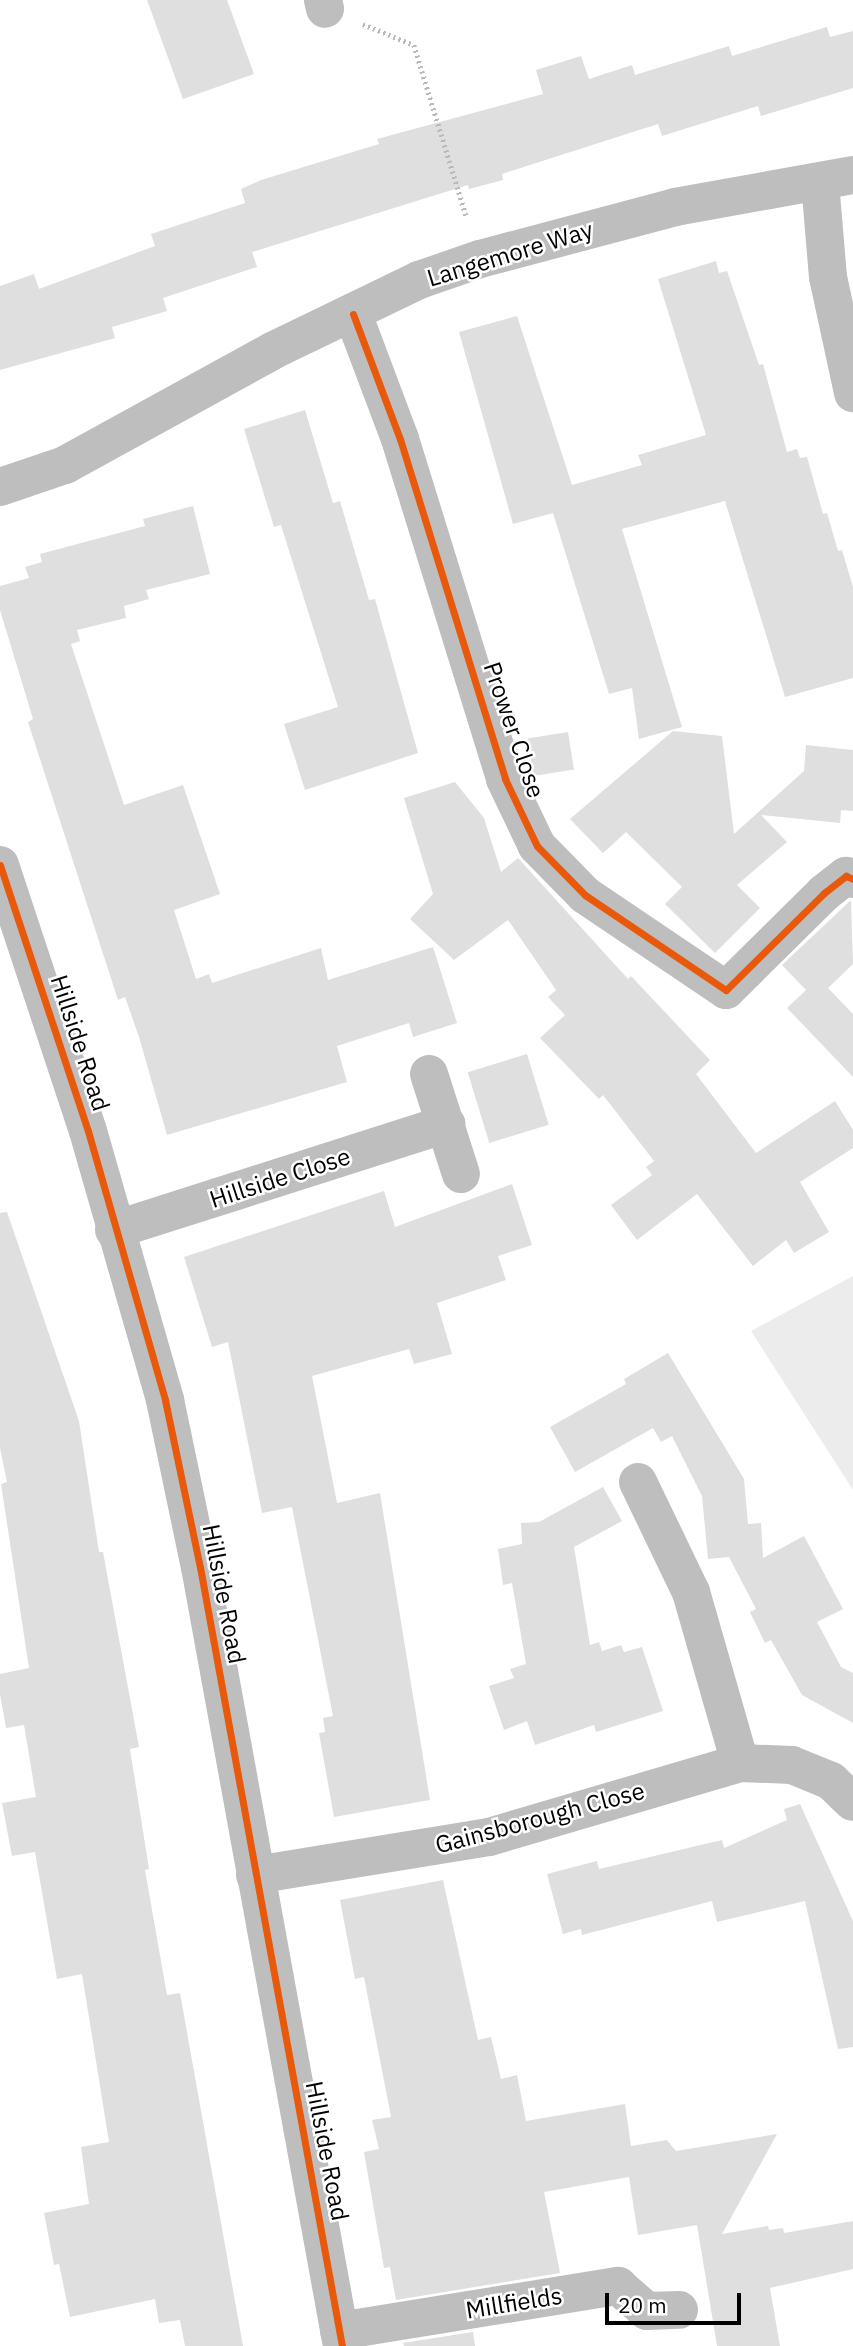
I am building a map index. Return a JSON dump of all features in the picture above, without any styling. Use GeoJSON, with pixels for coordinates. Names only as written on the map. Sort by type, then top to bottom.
{"type":"FeatureCollection","features":[{"type":"Feature","properties":{"kind":"street","name":"Langemore Way"},"geometry":{"type":"LineString","coordinates":[[0,487],[65,465],[272,351],[419,280],[480,259],[675,207],[837,178]]}},
{"type":"Feature","properties":{"kind":"street"},"geometry":{"type":"LineString","coordinates":[[837,178],[828,276],[853,393]]}},
{"type":"Feature","properties":{"kind":"street","name":"Prower Close"},"geometry":{"type":"LineString","coordinates":[[353,314],[400,439],[505,779],[537,845],[585,895],[726,990],[824,893],[846,876],[853,879]]}},
{"type":"Feature","properties":{"kind":"street","name":"Hillside Road"},"geometry":{"type":"LineString","coordinates":[[0,865],[64,1053],[165,1400],[200,1567],[341,2338]]}},
{"type":"Feature","properties":{"kind":"street"},"geometry":{"type":"LineString","coordinates":[[429,1074],[461,1174]]}},
{"type":"Feature","properties":{"kind":"street","name":"Hillside Close"},"geometry":{"type":"LineString","coordinates":[[114,1230],[446,1124]]}},
{"type":"Feature","properties":{"kind":"street"},"geometry":{"type":"LineString","coordinates":[[638,1482],[691,1592],[740,1763]]}},
{"type":"Feature","properties":{"kind":"street","name":"Gainsborough Close"},"geometry":{"type":"LineString","coordinates":[[255,1875],[489,1837],[740,1763],[792,1765],[831,1781],[853,1802]]}},
{"type":"Feature","properties":{"kind":"street","name":"Millfields"},"geometry":{"type":"LineString","coordinates":[[341,2338],[618,2286],[647,2311],[679,2310]]}},
{"type":"Feature","properties":{"kind":"path"},"geometry":{"type":"LineString","coordinates":[[324,5],[414,45],[480,259]]}},
{"type":"Feature","properties":{"kind":"shaded area"},"geometry":{"type":"Polygon","coordinates":[[[853,1276],[853,1490],[751,1331],[853,1276]]]}},
{"type":"Feature","properties":{"kind":"building"},"geometry":{"type":"Polygon","coordinates":[[[147,0],[227,0],[254,74],[183,99],[147,0]]]}},
{"type":"Feature","properties":{"kind":"building"},"geometry":{"type":"Polygon","coordinates":[[[827,27],[830,37],[853,31],[853,88],[761,116],[758,106],[662,136],[658,124],[502,174],[503,180],[469,189],[468,185],[252,252],[257,267],[163,298],[167,311],[112,327],[115,338],[0,370],[0,286],[34,274],[39,289],[155,246],[151,234],[245,203],[241,189],[261,180],[379,144],[377,139],[543,94],[536,70],[581,56],[589,79],[632,65],[635,75],[729,46],[732,56],[827,27]]]}},
{"type":"Feature","properties":{"kind":"building"},"geometry":{"type":"Polygon","coordinates":[[[716,261],[719,273],[727,271],[759,365],[763,364],[787,452],[797,449],[800,458],[807,457],[823,514],[827,513],[838,551],[842,550],[853,587],[853,678],[785,697],[725,501],[622,529],[682,727],[639,739],[632,688],[609,694],[553,513],[513,524],[459,332],[517,316],[572,485],[642,465],[638,455],[706,435],[658,279],[716,261]]]}},
{"type":"Feature","properties":{"kind":"building"},"geometry":{"type":"Polygon","coordinates":[[[305,410],[333,503],[340,501],[369,600],[375,599],[418,753],[305,790],[284,724],[338,707],[281,525],[274,527],[244,429],[305,410]]]}},
{"type":"Feature","properties":{"kind":"building"},"geometry":{"type":"Polygon","coordinates":[[[193,506],[210,574],[146,590],[149,599],[124,606],[126,618],[77,630],[80,641],[71,644],[124,805],[183,785],[220,894],[174,910],[196,979],[209,974],[212,983],[321,948],[328,980],[433,947],[457,1023],[413,1037],[409,1023],[337,1046],[347,1082],[167,1135],[139,1037],[125,997],[118,1000],[28,722],[33,719],[0,610],[0,586],[29,578],[25,567],[42,562],[40,554],[145,526],[143,519],[193,506]]]}},
{"type":"Feature","properties":{"kind":"building"},"geometry":{"type":"Polygon","coordinates":[[[673,731],[722,736],[734,834],[804,771],[806,745],[853,750],[853,811],[841,810],[840,823],[761,815],[787,842],[737,885],[760,908],[715,953],[665,904],[682,887],[626,832],[603,853],[570,819],[673,731]]]}},
{"type":"Feature","properties":{"kind":"building"},"geometry":{"type":"Polygon","coordinates":[[[568,732],[574,770],[533,776],[528,738],[568,732]]]}},
{"type":"Feature","properties":{"kind":"building"},"geometry":{"type":"Polygon","coordinates":[[[455,782],[484,818],[501,872],[518,858],[628,979],[631,976],[710,1060],[696,1074],[756,1153],[835,1101],[853,1130],[853,1148],[800,1182],[829,1232],[794,1253],[786,1240],[753,1266],[697,1194],[637,1240],[611,1205],[652,1175],[646,1167],[654,1161],[603,1095],[599,1099],[540,1038],[565,1015],[548,997],[556,990],[508,920],[454,960],[410,919],[433,894],[404,798],[455,782]]]}},
{"type":"Feature","properties":{"kind":"building"},"geometry":{"type":"Polygon","coordinates":[[[851,900],[853,964],[828,988],[853,1014],[853,1077],[787,1008],[806,990],[782,965],[851,900]]]}},
{"type":"Feature","properties":{"kind":"building"},"geometry":{"type":"Polygon","coordinates":[[[527,1054],[549,1125],[489,1143],[468,1072],[527,1054]]]}},
{"type":"Feature","properties":{"kind":"building"},"geometry":{"type":"Polygon","coordinates":[[[512,1184],[532,1245],[498,1256],[506,1280],[437,1303],[452,1354],[414,1364],[409,1349],[312,1376],[337,1503],[380,1493],[430,1800],[334,1817],[319,1733],[325,1732],[323,1718],[333,1716],[292,1507],[262,1513],[228,1342],[212,1347],[184,1257],[384,1191],[395,1227],[512,1184]]]}},
{"type":"Feature","properties":{"kind":"building"},"geometry":{"type":"Polygon","coordinates":[[[7,1212],[79,1421],[99,1552],[103,1552],[139,1747],[130,1749],[149,1869],[145,1870],[167,1995],[180,1993],[243,2346],[185,2346],[180,2320],[159,2323],[155,2299],[70,2317],[59,2264],[54,2265],[44,2213],[89,2204],[81,2147],[109,2142],[82,1974],[57,1979],[35,1852],[12,1856],[2,1803],[36,1797],[24,1725],[6,1728],[0,1694],[0,1674],[29,1668],[1,1484],[7,1482],[0,1448],[0,1213],[7,1212]]]}},
{"type":"Feature","properties":{"kind":"building"},"geometry":{"type":"Polygon","coordinates":[[[668,1353],[744,1479],[748,1524],[761,1523],[763,1558],[804,1536],[843,1609],[817,1622],[841,1667],[853,1673],[853,1723],[802,1695],[771,1640],[765,1643],[750,1612],[756,1609],[729,1557],[708,1559],[702,1496],[672,1436],[661,1442],[653,1428],[575,1472],[550,1427],[626,1384],[624,1379],[668,1353]]]}},
{"type":"Feature","properties":{"kind":"building"},"geometry":{"type":"Polygon","coordinates":[[[603,1487],[622,1521],[574,1547],[590,1645],[599,1642],[602,1651],[621,1645],[624,1652],[642,1647],[663,1711],[596,1732],[594,1725],[535,1745],[527,1721],[504,1730],[489,1686],[514,1678],[510,1669],[526,1664],[512,1583],[503,1585],[498,1549],[522,1544],[521,1523],[539,1522],[603,1487]]]}},
{"type":"Feature","properties":{"kind":"building"},"geometry":{"type":"Polygon","coordinates":[[[800,1804],[853,1921],[853,2047],[838,2049],[805,1901],[717,1922],[712,1901],[582,1935],[581,1929],[563,1934],[547,1874],[597,1861],[599,1869],[722,1840],[724,1848],[787,1820],[784,1809],[800,1804]]]}},
{"type":"Feature","properties":{"kind":"building"},"geometry":{"type":"Polygon","coordinates":[[[443,1880],[478,2040],[491,2037],[501,2079],[517,2075],[526,2121],[625,2104],[631,2146],[667,2140],[676,2151],[777,2134],[722,2234],[768,2226],[769,2230],[783,2228],[784,2233],[853,2221],[853,2269],[770,2288],[780,2346],[717,2346],[697,2225],[638,2235],[629,2177],[544,2192],[560,2273],[396,2300],[390,2267],[384,2268],[364,2152],[379,2149],[372,2120],[391,2117],[364,1977],[355,1979],[340,1900],[443,1880]]]}},
{"type":"Feature","properties":{"kind":"building"},"geometry":{"type":"Polygon","coordinates":[[[473,2332],[475,2346],[404,2346],[403,2343],[473,2332]]]}},
{"type":"Feature","properties":{"kind":"cycle path"},"geometry":{"type":"LineString","coordinates":[[353,314],[400,439],[505,779],[537,846],[585,895],[726,990],[824,893],[846,876],[853,879]]}},
{"type":"Feature","properties":{"kind":"cycle path"},"geometry":{"type":"LineString","coordinates":[[0,865],[88,1131],[165,1400],[200,1567],[342,2346]]}}]}
